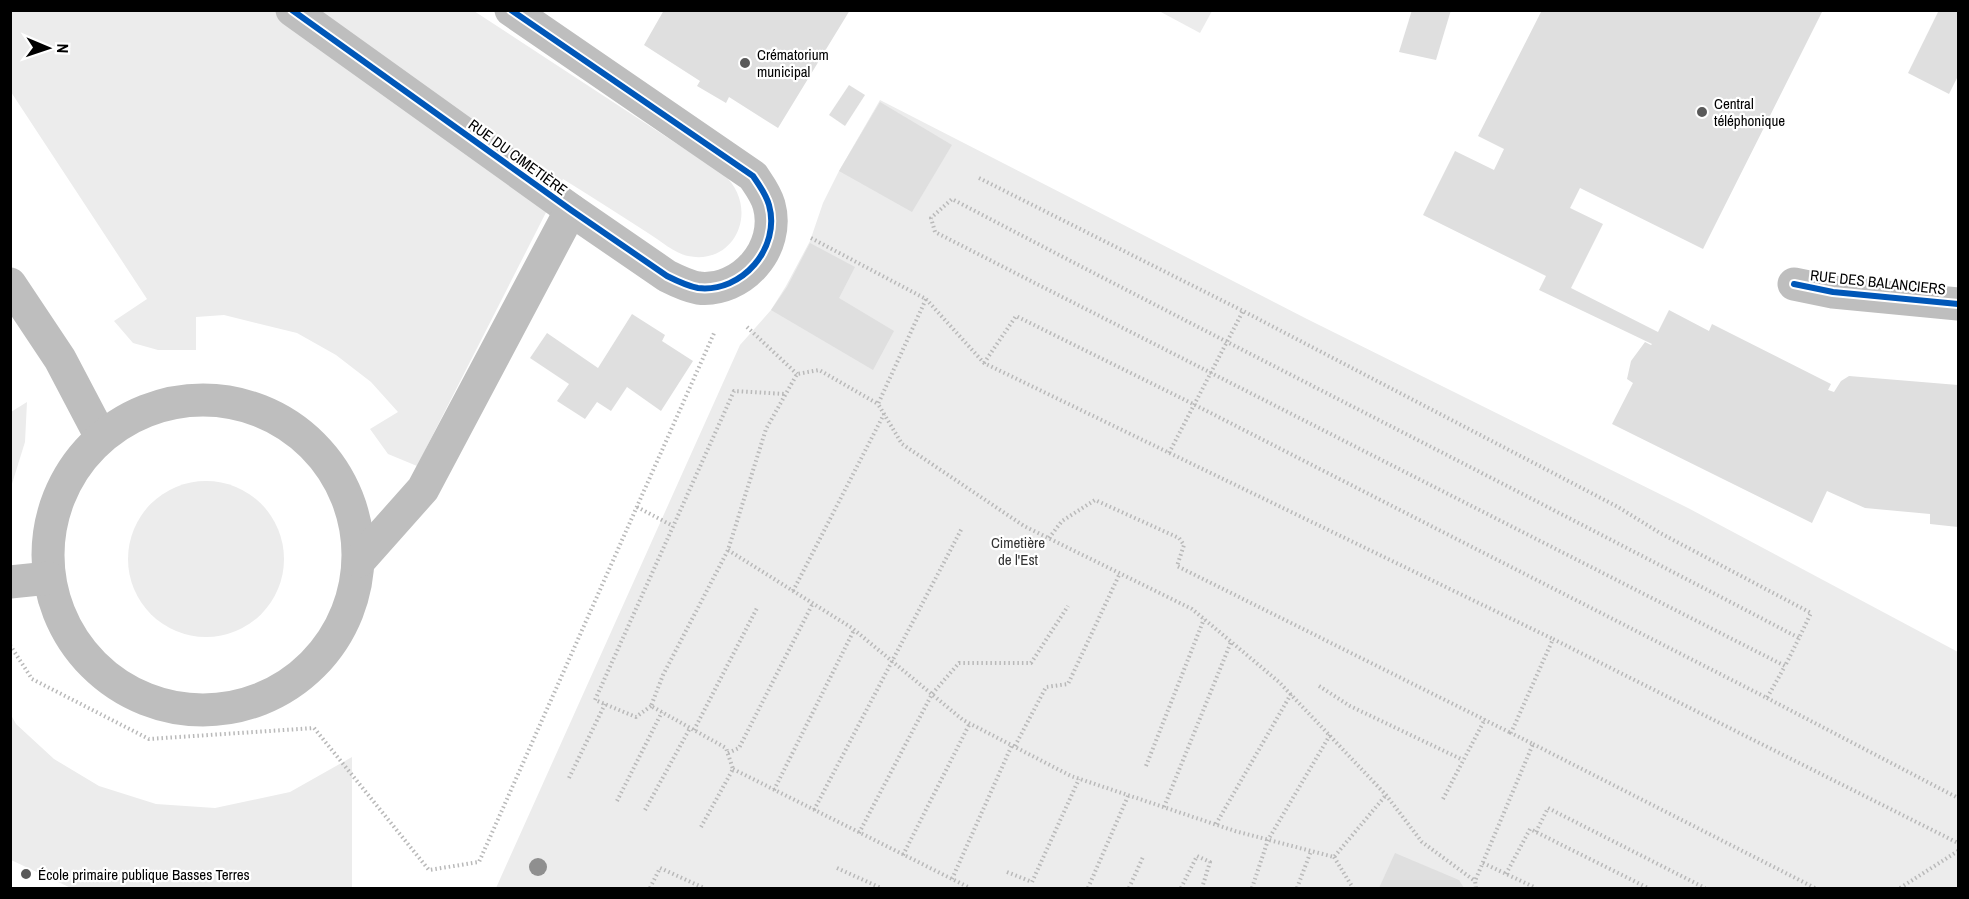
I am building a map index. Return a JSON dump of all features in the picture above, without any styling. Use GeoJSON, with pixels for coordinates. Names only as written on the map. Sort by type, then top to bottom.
{"type":"FeatureCollection","features":[{"type":"Feature","properties":{"kind":"street","name":"RUE DU CIMETIÈRE"},"geometry":{"type":"LineString","coordinates":[[292,10],[667,276],[683,284],[700,288],[721,286],[741,277],[755,266],[770,234],[771,217],[765,194],[753,176],[511,10]]}},
{"type":"Feature","properties":{"kind":"street"},"geometry":{"type":"LineString","coordinates":[[359,561],[423,489],[571,210]]}},
{"type":"Feature","properties":{"kind":"street"},"geometry":{"type":"LineString","coordinates":[[10,284],[60,359],[100,437]]}},
{"type":"Feature","properties":{"kind":"street","name":"RUE DES BALANCIERS"},"geometry":{"type":"LineString","coordinates":[[1794,285],[1833,292],[1959,304]]}},
{"type":"Feature","properties":{"kind":"street"},"geometry":{"type":"LineString","coordinates":[[195,399],[246,405],[293,427],[329,463],[352,510],[359,561],[348,611],[323,655],[284,689],[237,707],[186,710],[137,697],[95,668],[64,627],[49,578],[50,526],[68,477],[100,437],[145,410],[195,399]]}},
{"type":"Feature","properties":{"kind":"street"},"geometry":{"type":"LineString","coordinates":[[10,582],[49,578]]}},
{"type":"Feature","properties":{"kind":"path"},"geometry":{"type":"LineString","coordinates":[[979,178],[1243,311],[1608,501],[1660,533],[1811,613],[1767,698]]}},
{"type":"Feature","properties":{"kind":"path"},"geometry":{"type":"LineString","coordinates":[[1785,666],[935,232],[931,219],[952,200],[1226,343],[1599,532],[1799,638]]}},
{"type":"Feature","properties":{"kind":"path"},"geometry":{"type":"LineString","coordinates":[[805,236],[926,299],[984,363],[1553,639],[1959,843]]}},
{"type":"Feature","properties":{"kind":"path"},"geometry":{"type":"LineString","coordinates":[[878,404],[926,299]]}},
{"type":"Feature","properties":{"kind":"path"},"geometry":{"type":"LineString","coordinates":[[1169,453],[1243,311]]}},
{"type":"Feature","properties":{"kind":"path"},"geometry":{"type":"LineString","coordinates":[[984,363],[1016,316],[1195,405],[1959,798]]}},
{"type":"Feature","properties":{"kind":"path"},"geometry":{"type":"LineString","coordinates":[[747,327],[797,374]]}},
{"type":"Feature","properties":{"kind":"path"},"geometry":{"type":"LineString","coordinates":[[10,645],[32,679],[149,739],[314,728],[429,870],[479,862],[716,330]]}},
{"type":"Feature","properties":{"kind":"path"},"geometry":{"type":"LineString","coordinates":[[785,394],[734,391],[595,700],[636,717],[651,706],[663,675],[728,550],[766,429],[797,374],[819,370],[878,404],[902,444],[1024,526],[1192,609],[1291,694],[1386,795],[1422,842],[1475,881]]}},
{"type":"Feature","properties":{"kind":"path"},"geometry":{"type":"LineString","coordinates":[[793,591],[884,414]]}},
{"type":"Feature","properties":{"kind":"path"},"geometry":{"type":"LineString","coordinates":[[1049,538],[1062,520],[1095,500],[1179,537],[1184,545],[1177,566],[1485,719],[1815,888]]}},
{"type":"Feature","properties":{"kind":"path"},"geometry":{"type":"LineString","coordinates":[[637,507],[673,526]]}},
{"type":"Feature","properties":{"kind":"path"},"geometry":{"type":"LineString","coordinates":[[814,810],[962,528]]}},
{"type":"Feature","properties":{"kind":"path"},"geometry":{"type":"LineString","coordinates":[[728,550],[854,630],[963,720],[1079,778],[1216,825],[1334,857],[1353,888]]}},
{"type":"Feature","properties":{"kind":"path"},"geometry":{"type":"LineString","coordinates":[[952,879],[1014,746],[1046,687],[1068,684],[1120,573]]}},
{"type":"Feature","properties":{"kind":"path"},"geometry":{"type":"LineString","coordinates":[[728,753],[739,748],[813,603]]}},
{"type":"Feature","properties":{"kind":"path"},"geometry":{"type":"LineString","coordinates":[[859,833],[932,694],[960,663],[1031,663],[1068,606]]}},
{"type":"Feature","properties":{"kind":"path"},"geometry":{"type":"LineString","coordinates":[[645,810],[692,729],[757,608]]}},
{"type":"Feature","properties":{"kind":"path"},"geometry":{"type":"LineString","coordinates":[[1146,766],[1204,619]]}},
{"type":"Feature","properties":{"kind":"path"},"geometry":{"type":"LineString","coordinates":[[774,790],[854,630]]}},
{"type":"Feature","properties":{"kind":"path"},"geometry":{"type":"LineString","coordinates":[[1511,733],[1553,639]]}},
{"type":"Feature","properties":{"kind":"path"},"geometry":{"type":"LineString","coordinates":[[1164,807],[1232,642]]}},
{"type":"Feature","properties":{"kind":"path"},"geometry":{"type":"LineString","coordinates":[[1319,686],[1350,706],[1463,760]]}},
{"type":"Feature","properties":{"kind":"path"},"geometry":{"type":"LineString","coordinates":[[1216,825],[1291,694]]}},
{"type":"Feature","properties":{"kind":"path"},"geometry":{"type":"LineString","coordinates":[[569,778],[605,704]]}},
{"type":"Feature","properties":{"kind":"path"},"geometry":{"type":"LineString","coordinates":[[651,706],[726,748],[733,769],[970,888]]}},
{"type":"Feature","properties":{"kind":"path"},"geometry":{"type":"LineString","coordinates":[[617,801],[662,712]]}},
{"type":"Feature","properties":{"kind":"path"},"geometry":{"type":"LineString","coordinates":[[1443,799],[1485,719]]}},
{"type":"Feature","properties":{"kind":"path"},"geometry":{"type":"LineString","coordinates":[[903,855],[970,723]]}},
{"type":"Feature","properties":{"kind":"path"},"geometry":{"type":"LineString","coordinates":[[1252,888],[1268,840],[1330,735]]}},
{"type":"Feature","properties":{"kind":"path"},"geometry":{"type":"LineString","coordinates":[[1476,888],[1475,881],[1533,744]]}},
{"type":"Feature","properties":{"kind":"path"},"geometry":{"type":"LineString","coordinates":[[701,827],[733,769]]}},
{"type":"Feature","properties":{"kind":"path"},"geometry":{"type":"LineString","coordinates":[[1007,872],[1032,882],[1079,778]]}},
{"type":"Feature","properties":{"kind":"path"},"geometry":{"type":"LineString","coordinates":[[1088,888],[1129,795]]}},
{"type":"Feature","properties":{"kind":"path"},"geometry":{"type":"LineString","coordinates":[[1334,857],[1386,795]]}},
{"type":"Feature","properties":{"kind":"path"},"geometry":{"type":"LineString","coordinates":[[1536,832],[1548,808],[1705,888]]}},
{"type":"Feature","properties":{"kind":"path"},"geometry":{"type":"LineString","coordinates":[[1506,874],[1530,829],[1648,888]]}},
{"type":"Feature","properties":{"kind":"path"},"geometry":{"type":"LineString","coordinates":[[1297,888],[1311,851]]}},
{"type":"Feature","properties":{"kind":"path"},"geometry":{"type":"LineString","coordinates":[[1900,888],[1959,851]]}},
{"type":"Feature","properties":{"kind":"path"},"geometry":{"type":"LineString","coordinates":[[1181,888],[1197,856],[1210,862],[1202,888]]}},
{"type":"Feature","properties":{"kind":"path"},"geometry":{"type":"LineString","coordinates":[[1129,888],[1143,857]]}},
{"type":"Feature","properties":{"kind":"path"},"geometry":{"type":"LineString","coordinates":[[1484,863],[1536,888]]}},
{"type":"Feature","properties":{"kind":"path"},"geometry":{"type":"LineString","coordinates":[[650,888],[660,868],[704,888]]}},
{"type":"Feature","properties":{"kind":"path"},"geometry":{"type":"LineString","coordinates":[[837,868],[881,888]]}},
{"type":"Feature","properties":{"kind":"green space"},"geometry":{"type":"Polygon","coordinates":[[[10,11],[474,11],[723,174],[734,187],[740,202],[741,217],[738,231],[730,243],[719,252],[705,257],[688,256],[668,246],[563,179],[417,466],[388,454],[370,429],[398,412],[371,382],[336,355],[297,333],[224,315],[196,317],[196,350],[158,350],[133,343],[114,321],[147,299],[11,92],[10,11]]]}},
{"type":"Feature","properties":{"kind":"green space"},"geometry":{"type":"Polygon","coordinates":[[[1159,11],[1212,11],[1200,33],[1159,11]]]}},
{"type":"Feature","properties":{"kind":"green space","name":"Cimetière de l'Est"},"geometry":{"type":"Polygon","coordinates":[[[880,100],[1307,319],[1688,508],[1958,652],[1958,888],[496,888],[740,345],[771,310],[786,286],[810,241],[823,203],[839,171],[880,100]]]}},
{"type":"Feature","properties":{"kind":"green space"},"geometry":{"type":"Polygon","coordinates":[[[27,402],[25,442],[11,487],[11,412],[27,402]]]}},
{"type":"Feature","properties":{"kind":"green space"},"geometry":{"type":"Polygon","coordinates":[[[206,481],[236,487],[261,504],[278,529],[284,559],[278,589],[261,614],[236,631],[206,637],[176,631],[151,614],[134,589],[128,559],[134,529],[151,504],[176,487],[206,481]]]}},
{"type":"Feature","properties":{"kind":"green space"},"geometry":{"type":"Polygon","coordinates":[[[11,715],[16,724],[54,759],[99,786],[156,804],[215,808],[290,792],[352,757],[352,888],[71,888],[11,860],[11,715]]]}},
{"type":"Feature","properties":{"kind":"building","name":"Crématorium municipal"},"geometry":{"type":"Polygon","coordinates":[[[664,10],[850,10],[778,128],[729,97],[726,103],[697,86],[700,81],[644,45],[664,10]]]}},
{"type":"Feature","properties":{"kind":"building"},"geometry":{"type":"Polygon","coordinates":[[[1412,10],[1451,10],[1436,60],[1399,52],[1412,10]]]}},
{"type":"Feature","properties":{"kind":"building"},"geometry":{"type":"Polygon","coordinates":[[[1542,10],[1823,10],[1703,249],[1580,188],[1570,208],[1603,224],[1571,288],[1658,332],[1669,310],[1709,331],[1712,324],[1831,384],[1828,390],[1834,392],[1841,381],[1849,376],[1958,385],[1958,527],[1930,524],[1930,514],[1865,508],[1827,491],[1812,523],[1612,424],[1633,383],[1627,379],[1631,361],[1645,342],[1652,344],[1539,290],[1546,276],[1423,215],[1455,151],[1494,170],[1504,149],[1478,136],[1542,10]]]}},
{"type":"Feature","properties":{"kind":"building"},"geometry":{"type":"Polygon","coordinates":[[[1939,10],[1958,10],[1958,76],[1949,94],[1908,73],[1939,10]]]}},
{"type":"Feature","properties":{"kind":"building"},"geometry":{"type":"Polygon","coordinates":[[[849,85],[865,95],[845,126],[829,115],[849,85]]]}},
{"type":"Feature","properties":{"kind":"building"},"geometry":{"type":"Polygon","coordinates":[[[880,102],[952,145],[912,212],[839,171],[880,102]]]}},
{"type":"Feature","properties":{"kind":"building"},"geometry":{"type":"Polygon","coordinates":[[[810,243],[855,267],[839,298],[894,331],[873,370],[771,310],[787,287],[810,243]]]}},
{"type":"Feature","properties":{"kind":"building"},"geometry":{"type":"Polygon","coordinates":[[[632,314],[665,335],[662,341],[693,361],[661,411],[627,387],[611,411],[597,402],[585,419],[557,401],[569,384],[530,358],[547,333],[598,368],[632,314]]]}},
{"type":"Feature","properties":{"kind":"building"},"geometry":{"type":"Polygon","coordinates":[[[1395,853],[1459,880],[1464,888],[1379,888],[1395,853]]]}},
{"type":"Feature","properties":{"kind":"cycle path"},"geometry":{"type":"LineString","coordinates":[[292,10],[667,276],[686,285],[714,288],[743,275],[763,251],[769,237],[771,221],[768,201],[753,176],[511,10]]}},
{"type":"Feature","properties":{"kind":"cycle path"},"geometry":{"type":"LineString","coordinates":[[1794,284],[1833,292],[1958,304]]}},
{"type":"Feature","properties":{"kind":"place","name":"Crématorium municipal"},"geometry":{"type":"Point","coordinates":[745,63]}},
{"type":"Feature","properties":{"kind":"place","name":"Central téléphonique"},"geometry":{"type":"Point","coordinates":[1702,112]}},
{"type":"Feature","properties":{"kind":"place","name":"École primaire publique Basses Terres"},"geometry":{"type":"Point","coordinates":[26,874]}}]}
